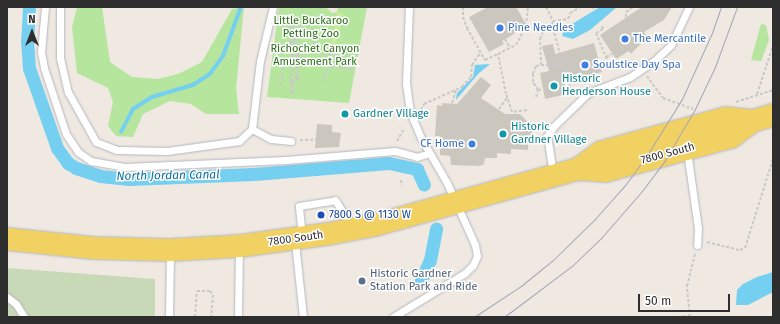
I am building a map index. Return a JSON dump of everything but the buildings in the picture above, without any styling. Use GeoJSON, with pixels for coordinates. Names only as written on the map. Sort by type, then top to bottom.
{"type":"FeatureCollection","features":[{"type":"Feature","properties":{"kind":"main road","name":"7800 South"},"geometry":{"type":"LineString","coordinates":[[578,169],[601,152],[726,118],[763,118]]}},
{"type":"Feature","properties":{"kind":"main road","name":"7800 South"},"geometry":{"type":"LineString","coordinates":[[7,239],[63,246],[170,250],[240,246],[298,239],[355,229],[578,169],[606,171],[731,137],[763,118]]}},
{"type":"Feature","properties":{"kind":"lane"},"geometry":{"type":"LineString","coordinates":[[45,7],[41,52],[44,68],[66,134],[78,152],[91,161],[124,167],[286,160],[391,151],[417,157],[429,153]]}},
{"type":"Feature","properties":{"kind":"lane"},"geometry":{"type":"LineString","coordinates":[[60,7],[60,58],[68,92],[96,142],[117,150],[167,151],[239,141],[252,129],[262,53],[273,7]]}},
{"type":"Feature","properties":{"kind":"lane"},"geometry":{"type":"LineString","coordinates":[[393,317],[465,273],[473,265],[477,256],[476,245],[456,202],[412,119],[407,100],[406,76],[410,7]]}},
{"type":"Feature","properties":{"kind":"lane"},"geometry":{"type":"LineString","coordinates":[[553,175],[547,136],[554,126],[588,93],[643,70],[671,45],[689,7]]}},
{"type":"Feature","properties":{"kind":"lane"},"geometry":{"type":"LineString","coordinates":[[252,129],[271,139],[291,141]]}},
{"type":"Feature","properties":{"kind":"lane"},"geometry":{"type":"LineString","coordinates":[[687,149],[698,228],[697,245]]}},
{"type":"Feature","properties":{"kind":"lane"},"geometry":{"type":"LineString","coordinates":[[303,317],[298,239],[298,206],[335,200],[355,229]]}},
{"type":"Feature","properties":{"kind":"lane"},"geometry":{"type":"LineString","coordinates":[[238,317],[240,246]]}},
{"type":"Feature","properties":{"kind":"lane"},"geometry":{"type":"LineString","coordinates":[[169,317],[170,250]]}},
{"type":"Feature","properties":{"kind":"lane"},"geometry":{"type":"LineString","coordinates":[[7,297],[16,304],[24,317]]}},
{"type":"Feature","properties":{"kind":"path"},"geometry":{"type":"LineString","coordinates":[[463,7],[463,17],[480,53],[485,60],[516,45],[520,34],[524,30],[528,7]]}},
{"type":"Feature","properties":{"kind":"path"},"geometry":{"type":"LineString","coordinates":[[546,7],[550,10],[553,21],[552,24],[570,87]]}},
{"type":"Feature","properties":{"kind":"path"},"geometry":{"type":"LineString","coordinates":[[553,21],[568,19],[570,13],[581,7]]}},
{"type":"Feature","properties":{"kind":"path"},"geometry":{"type":"LineString","coordinates":[[626,17],[626,12],[632,7]]}},
{"type":"Feature","properties":{"kind":"path"},"geometry":{"type":"LineString","coordinates":[[541,65],[540,39],[544,29],[552,24]]}},
{"type":"Feature","properties":{"kind":"path"},"geometry":{"type":"LineString","coordinates":[[602,26],[603,29],[596,33],[609,66]]}},
{"type":"Feature","properties":{"kind":"path"},"geometry":{"type":"LineString","coordinates":[[296,28],[290,43],[292,31],[283,28],[296,28],[317,31],[314,51]]}},
{"type":"Feature","properties":{"kind":"path"},"geometry":{"type":"LineString","coordinates":[[296,28],[296,45],[294,44],[296,28]]}},
{"type":"Feature","properties":{"kind":"path"},"geometry":{"type":"LineString","coordinates":[[505,39],[510,48]]}},
{"type":"Feature","properties":{"kind":"path"},"geometry":{"type":"LineString","coordinates":[[757,94],[773,46]]}},
{"type":"Feature","properties":{"kind":"path"},"geometry":{"type":"LineString","coordinates":[[297,56],[293,92],[291,92],[293,82],[290,82],[299,48],[357,60]]}},
{"type":"Feature","properties":{"kind":"path"},"geometry":{"type":"LineString","coordinates":[[262,53],[289,52],[291,56],[318,60]]}},
{"type":"Feature","properties":{"kind":"path"},"geometry":{"type":"LineString","coordinates":[[420,115],[424,104],[462,87],[471,77],[472,65],[480,53]]}},
{"type":"Feature","properties":{"kind":"path"},"geometry":{"type":"LineString","coordinates":[[498,54],[507,98],[512,112],[527,110]]}},
{"type":"Feature","properties":{"kind":"path"},"geometry":{"type":"LineString","coordinates":[[606,57],[612,54]]}},
{"type":"Feature","properties":{"kind":"path"},"geometry":{"type":"LineString","coordinates":[[281,85],[284,64],[297,56]]}},
{"type":"Feature","properties":{"kind":"path"},"geometry":{"type":"LineString","coordinates":[[349,68],[351,58]]}},
{"type":"Feature","properties":{"kind":"path"},"geometry":{"type":"LineString","coordinates":[[536,97],[538,90],[533,74],[536,66],[563,65],[569,62]]}},
{"type":"Feature","properties":{"kind":"path"},"geometry":{"type":"LineString","coordinates":[[324,81],[326,71],[334,66],[355,70]]}},
{"type":"Feature","properties":{"kind":"path"},"geometry":{"type":"LineString","coordinates":[[643,70],[663,98],[699,110]]}},
{"type":"Feature","properties":{"kind":"path"},"geometry":{"type":"LineString","coordinates":[[295,79],[298,79],[299,74]]}},
{"type":"Feature","properties":{"kind":"path"},"geometry":{"type":"LineString","coordinates":[[538,90],[543,89]]}},
{"type":"Feature","properties":{"kind":"path"},"geometry":{"type":"LineString","coordinates":[[452,103],[456,90]]}},
{"type":"Feature","properties":{"kind":"path"},"geometry":{"type":"LineString","coordinates":[[734,102],[773,90]]}},
{"type":"Feature","properties":{"kind":"path"},"geometry":{"type":"LineString","coordinates":[[499,109],[507,98]]}},
{"type":"Feature","properties":{"kind":"path"},"geometry":{"type":"LineString","coordinates":[[391,151],[404,128]]}},
{"type":"Feature","properties":{"kind":"path"},"geometry":{"type":"LineString","coordinates":[[291,141],[331,139]]}},
{"type":"Feature","properties":{"kind":"path"},"geometry":{"type":"LineString","coordinates":[[673,317],[690,316],[687,286],[697,245],[708,242],[740,250],[745,248],[773,159]]}},
{"type":"Feature","properties":{"kind":"path"},"geometry":{"type":"LineString","coordinates":[[401,180],[402,186]]}},
{"type":"Feature","properties":{"kind":"path"},"geometry":{"type":"LineString","coordinates":[[195,317],[197,290],[202,290],[210,291],[213,295],[211,317]]}},
{"type":"Feature","properties":{"kind":"green space"},"geometry":{"type":"Polygon","coordinates":[[[77,7],[102,7],[110,62],[132,77],[158,79],[178,74],[202,62],[232,9],[244,7],[236,88],[239,114],[206,114],[191,104],[170,101],[143,114],[133,137],[116,136],[108,126],[113,102],[108,88],[77,73],[72,27],[77,7]]]}},
{"type":"Feature","properties":{"kind":"green space","name":"Richochet Canyon Amusement Park"},"geometry":{"type":"Polygon","coordinates":[[[279,7],[326,7],[332,13],[337,12],[338,7],[367,7],[349,103],[267,97],[279,7]]]}},
{"type":"Feature","properties":{"kind":"green space"},"geometry":{"type":"Polygon","coordinates":[[[337,12],[343,13],[336,46],[331,45],[337,12]]]}},
{"type":"Feature","properties":{"kind":"green space"},"geometry":{"type":"Polygon","coordinates":[[[761,24],[766,25],[769,40],[761,61],[751,60],[761,24]]]}},
{"type":"Feature","properties":{"kind":"green space"},"geometry":{"type":"Polygon","coordinates":[[[7,268],[155,279],[155,317],[7,317],[7,268]]]}},
{"type":"Feature","properties":{"kind":"water"},"geometry":{"type":"Polygon","coordinates":[[[600,7],[617,7],[590,30],[573,39],[562,36],[564,29],[600,7]]]}},
{"type":"Feature","properties":{"kind":"water"},"geometry":{"type":"Polygon","coordinates":[[[490,64],[478,74],[456,100],[457,93],[473,77],[475,65],[490,64]]]}},
{"type":"Feature","properties":{"kind":"water"},"geometry":{"type":"Polygon","coordinates":[[[773,272],[773,292],[748,305],[736,305],[737,290],[743,284],[757,277],[773,272]]]}},
{"type":"Feature","properties":{"kind":"waterway","name":"North Jordan Canal"},"geometry":{"type":"LineString","coordinates":[[29,7],[27,40],[29,68],[57,148],[68,163],[76,168],[100,176],[129,179],[254,174],[389,163],[417,169],[424,185]]}},
{"type":"Feature","properties":{"kind":"waterway"},"geometry":{"type":"LineString","coordinates":[[121,132],[133,109],[152,97],[193,85],[210,74],[223,56],[241,7]]}},
{"type":"Feature","properties":{"kind":"waterway","name":"North Jordan Canal"},"geometry":{"type":"LineString","coordinates":[[421,280],[430,260],[436,229]]}},
{"type":"Feature","properties":{"kind":"tram line"},"geometry":{"type":"LineString","coordinates":[[474,317],[521,286],[553,260],[595,219],[626,184],[649,152],[682,99],[712,33],[721,7]]}},
{"type":"Feature","properties":{"kind":"tram line"},"geometry":{"type":"LineString","coordinates":[[504,317],[572,266],[602,237],[642,191],[665,160],[695,109],[715,67],[737,7]]}},
{"type":"Feature","properties":{"kind":"place","name":"Pine Needles"},"geometry":{"type":"Point","coordinates":[500,28]}},
{"type":"Feature","properties":{"kind":"place","name":"The Mercantile"},"geometry":{"type":"Point","coordinates":[625,39]}},
{"type":"Feature","properties":{"kind":"place","name":"Soulstice Day Spa"},"geometry":{"type":"Point","coordinates":[585,65]}},
{"type":"Feature","properties":{"kind":"place","name":"Historic Henderson House"},"geometry":{"type":"Point","coordinates":[554,86]}},
{"type":"Feature","properties":{"kind":"place","name":"Gardner Village"},"geometry":{"type":"Point","coordinates":[345,114]}},
{"type":"Feature","properties":{"kind":"place","name":"Historic Gardner Village"},"geometry":{"type":"Point","coordinates":[503,134]}},
{"type":"Feature","properties":{"kind":"place","name":"CF Home"},"geometry":{"type":"Point","coordinates":[472,144]}},
{"type":"Feature","properties":{"kind":"place","name":"7800 S @ 1130 W"},"geometry":{"type":"Point","coordinates":[321,215]}},
{"type":"Feature","properties":{"kind":"place","name":"Historic Gardner Station Park and Ride"},"geometry":{"type":"Point","coordinates":[362,281]}},
{"type":"Feature","properties":{"kind":"park label","name":"Little Buckaroo Petting Zoo"},"geometry":{"type":"Point","coordinates":[311,28]}}]}
